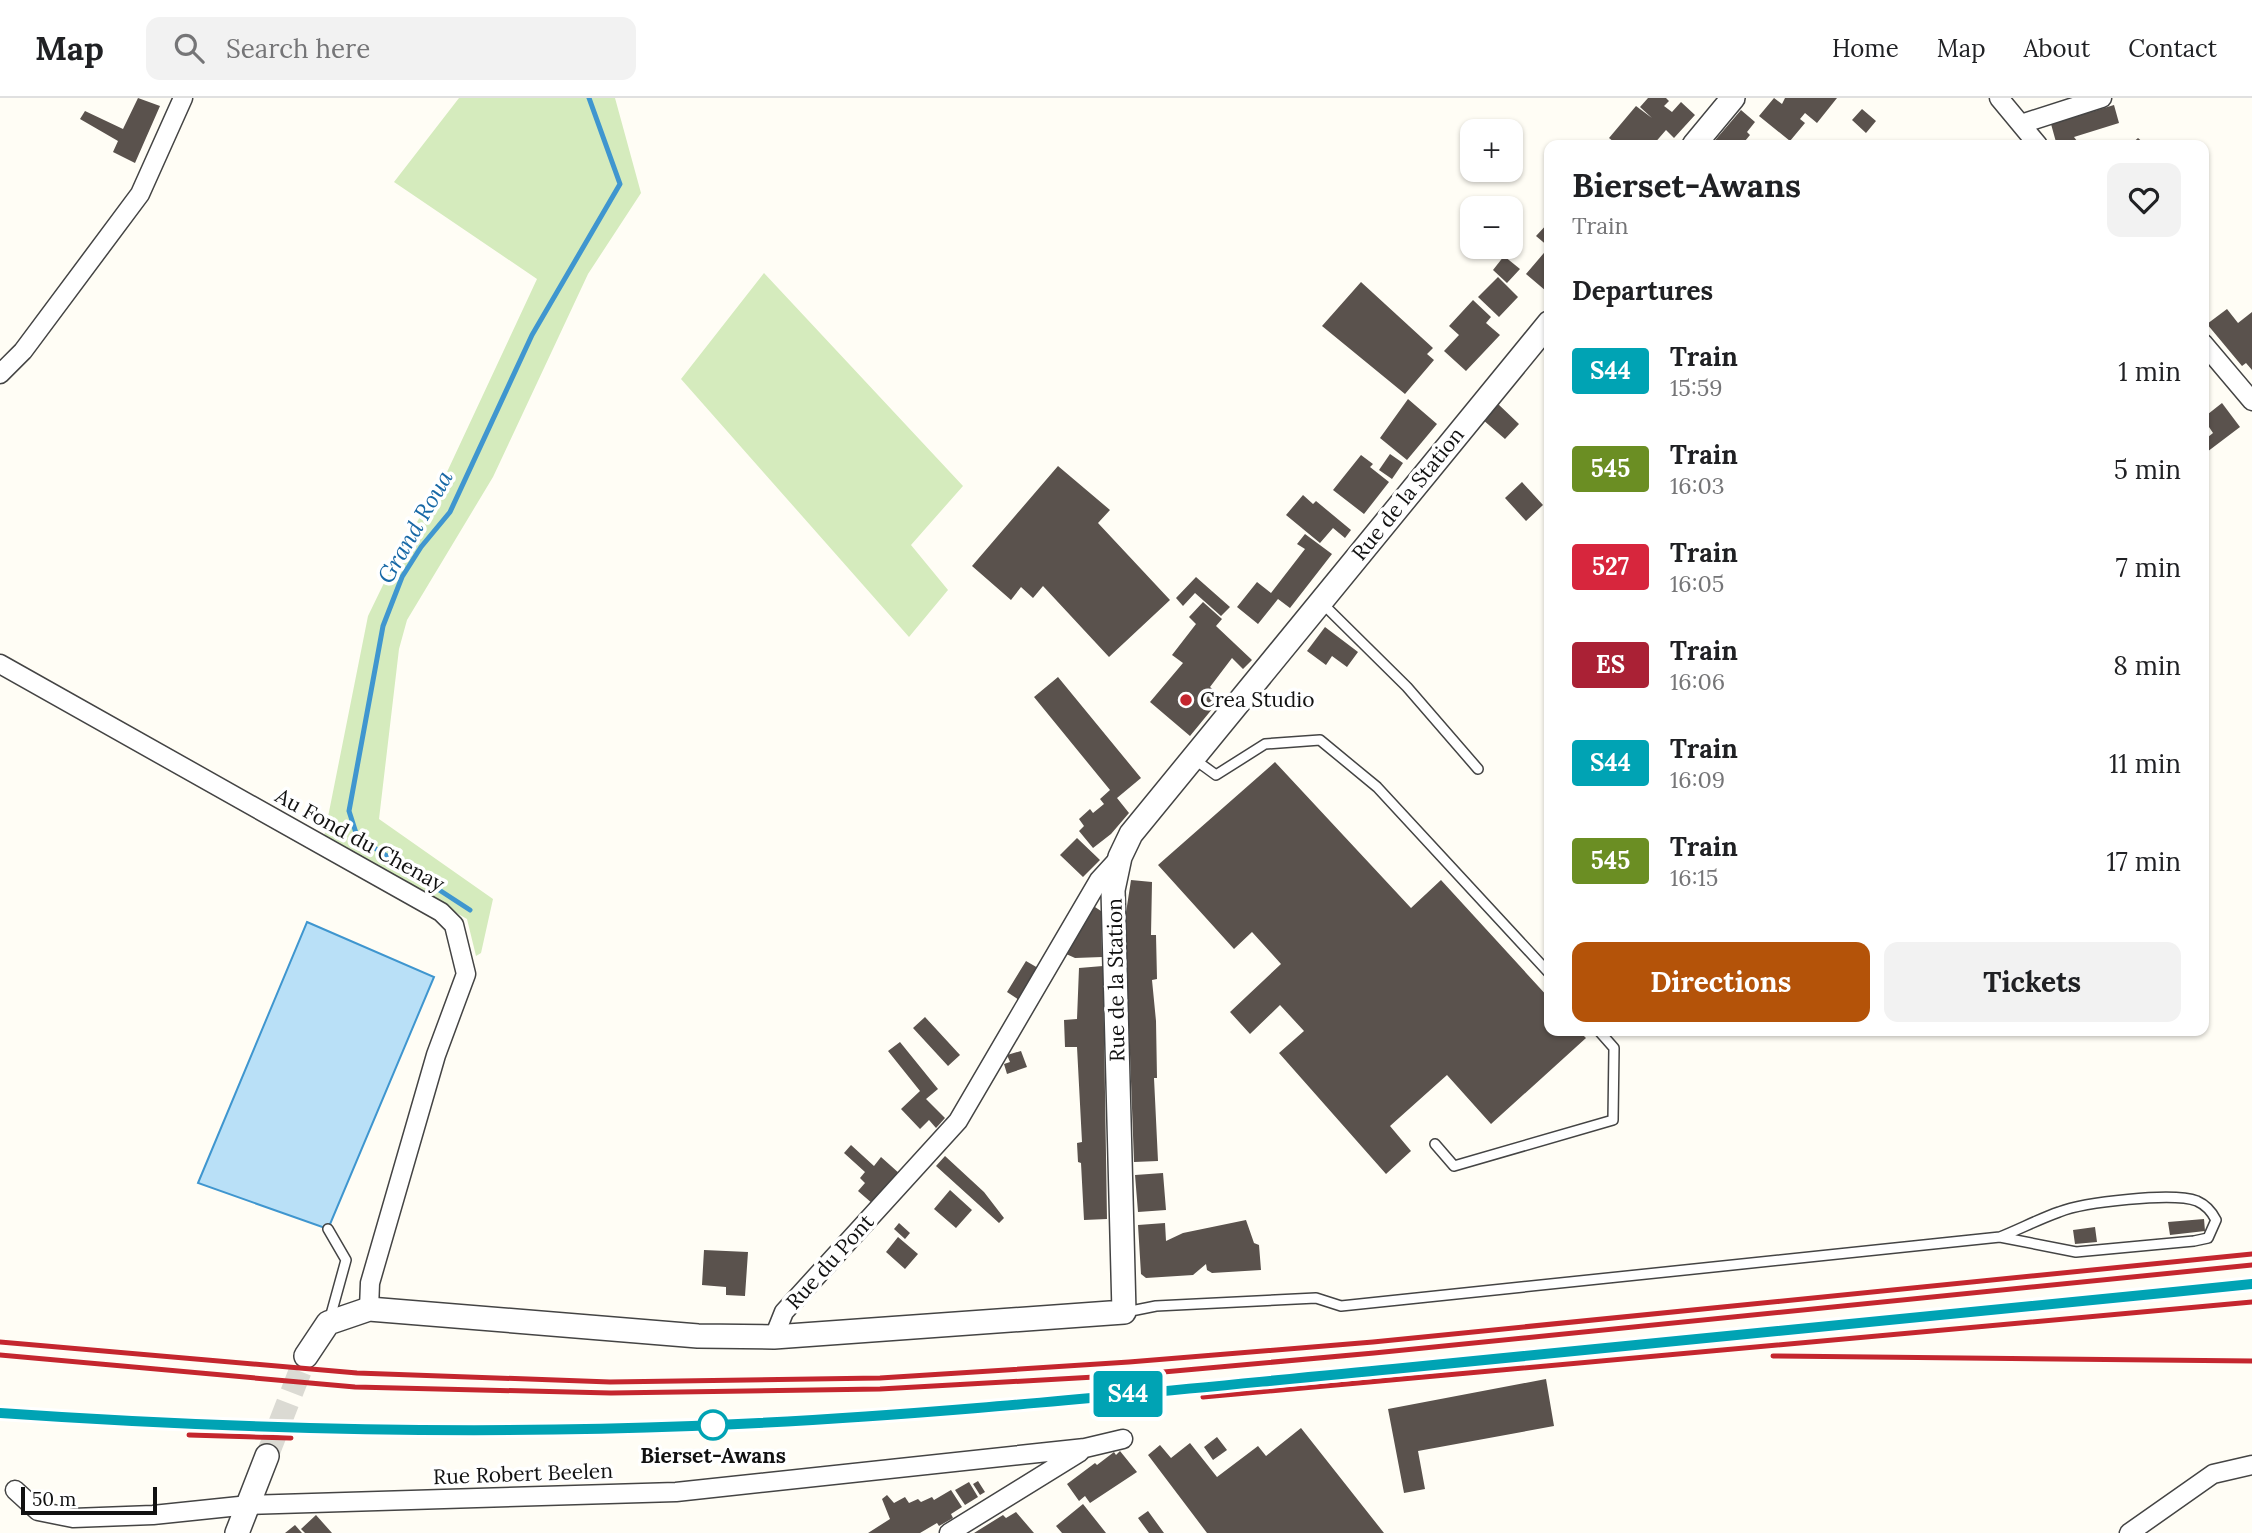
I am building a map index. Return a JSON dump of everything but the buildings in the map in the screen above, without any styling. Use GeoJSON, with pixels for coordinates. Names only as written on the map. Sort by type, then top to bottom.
{"type":"FeatureCollection","features":[{"type":"Feature","properties":{"kind":"street"},"geometry":{"type":"LineString","coordinates":[[0,374],[23,351],[141,194],[183,98]]}},
{"type":"Feature","properties":{"kind":"street"},"geometry":{"type":"LineString","coordinates":[[1698,140],[1733,98]]}},
{"type":"Feature","properties":{"kind":"street"},"geometry":{"type":"LineString","coordinates":[[1999,98],[2034,140]]}},
{"type":"Feature","properties":{"kind":"street"},"geometry":{"type":"LineString","coordinates":[[2021,124],[2102,98]]}},
{"type":"Feature","properties":{"kind":"street","name":"Rue de la Station"},"geometry":{"type":"LineString","coordinates":[[1125,1312],[1113,890],[1120,857],[1131,834],[1192,758],[1544,329]]}},
{"type":"Feature","properties":{"kind":"street"},"geometry":{"type":"LineString","coordinates":[[2209,349],[2252,401]]}},
{"type":"Feature","properties":{"kind":"street","name":"Au Fond du Chenay"},"geometry":{"type":"LineString","coordinates":[[0,664],[442,912],[454,925],[466,974],[436,1055],[397,1189],[370,1283],[369,1309]]}},
{"type":"Feature","properties":{"kind":"street","name":"Rue du Pont"},"geometry":{"type":"LineString","coordinates":[[774,1337],[784,1312],[958,1121],[1099,880],[1120,857]]}},
{"type":"Feature","properties":{"kind":"street"},"geometry":{"type":"LineString","coordinates":[[306,1356],[328,1323],[369,1309],[698,1336],[774,1337],[1125,1312]]}},
{"type":"Feature","properties":{"kind":"street","name":"Rue Robert Beelen"},"geometry":{"type":"LineString","coordinates":[[15,1490],[38,1511],[73,1518],[153,1516],[249,1505],[676,1492],[1085,1448],[1123,1439]]}},
{"type":"Feature","properties":{"kind":"street"},"geometry":{"type":"LineString","coordinates":[[949,1533],[1085,1448]]}},
{"type":"Feature","properties":{"kind":"street"},"geometry":{"type":"LineString","coordinates":[[237,1533],[267,1456]]}},
{"type":"Feature","properties":{"kind":"street"},"geometry":{"type":"LineString","coordinates":[[2129,1533],[2213,1474],[2252,1465]]}},
{"type":"Feature","properties":{"kind":"lane"},"geometry":{"type":"LineString","coordinates":[[1321,602],[1407,687],[1478,769]]}},
{"type":"Feature","properties":{"kind":"lane"},"geometry":{"type":"LineString","coordinates":[[1192,758],[1216,775],[1265,744],[1320,740],[1377,787],[1544,968]]}},
{"type":"Feature","properties":{"kind":"lane"},"geometry":{"type":"LineString","coordinates":[[1435,1144],[1454,1166],[1613,1120],[1614,1048],[1603,1036]]}},
{"type":"Feature","properties":{"kind":"lane"},"geometry":{"type":"LineString","coordinates":[[1125,1312],[1156,1306],[1316,1298],[1341,1306],[2000,1237],[2068,1209],[2138,1200],[2177,1198],[2198,1202],[2216,1220],[2208,1238],[2076,1252],[2000,1237]]}},
{"type":"Feature","properties":{"kind":"lane"},"geometry":{"type":"LineString","coordinates":[[328,1229],[346,1260],[328,1323]]}},
{"type":"Feature","properties":{"kind":"green space"},"geometry":{"type":"Polygon","coordinates":[[[459,98],[615,98],[641,193],[588,274],[493,477],[407,620],[399,649],[379,819],[493,899],[481,953],[476,956],[467,919],[324,837],[368,616],[399,552],[447,472],[537,279],[394,182],[459,98]]]}},
{"type":"Feature","properties":{"kind":"green space"},"geometry":{"type":"Polygon","coordinates":[[[764,273],[963,486],[911,545],[948,590],[909,637],[681,379],[764,273]]]}},
{"type":"Feature","properties":{"kind":"water"},"geometry":{"type":"Polygon","coordinates":[[[307,922],[434,977],[328,1229],[198,1183],[307,922]]]}},
{"type":"Feature","properties":{"kind":"waterway","name":"Grand Roua"},"geometry":{"type":"LineString","coordinates":[[470,910],[364,841],[356,833],[349,811],[383,626],[402,577],[421,547],[450,512],[532,335],[620,184],[589,98]]}},
{"type":"Feature","properties":{"kind":"tunnel"},"geometry":{"type":"LineString","coordinates":[[267,1456],[306,1356]]}},
{"type":"Feature","properties":{"kind":"railway"},"geometry":{"type":"LineString","coordinates":[[0,1342],[357,1373],[610,1382],[880,1378],[1129,1362],[1373,1342],[2252,1254]]}},
{"type":"Feature","properties":{"kind":"railway"},"geometry":{"type":"LineString","coordinates":[[0,1355],[355,1387],[611,1393],[880,1389],[1130,1375],[1374,1353],[2252,1265]]}},
{"type":"Feature","properties":{"kind":"railway"},"geometry":{"type":"LineString","coordinates":[[0,1413],[173,1423],[432,1430],[778,1422],[1124,1395],[2252,1284]]}},
{"type":"Feature","properties":{"kind":"railway"},"geometry":{"type":"LineString","coordinates":[[1203,1397],[2252,1302]]}},
{"type":"Feature","properties":{"kind":"railway"},"geometry":{"type":"LineString","coordinates":[[1773,1356],[2252,1361]]}},
{"type":"Feature","properties":{"kind":"railway"},"geometry":{"type":"LineString","coordinates":[[189,1435],[291,1438]]}},
{"type":"Feature","properties":{"kind":"train","name":"S44"},"geometry":{"type":"LineString","coordinates":[[0,1413],[240,1427],[367,1430],[694,1426],[879,1415],[1158,1391],[1641,1346],[2252,1284]]}},
{"type":"Feature","properties":{"kind":"place","name":"Crea Studio"},"geometry":{"type":"Point","coordinates":[1186,700]}},
{"type":"Feature","properties":{"kind":"place","name":"Bierset-Awans"},"geometry":{"type":"Point","coordinates":[713,1425]}}]}
